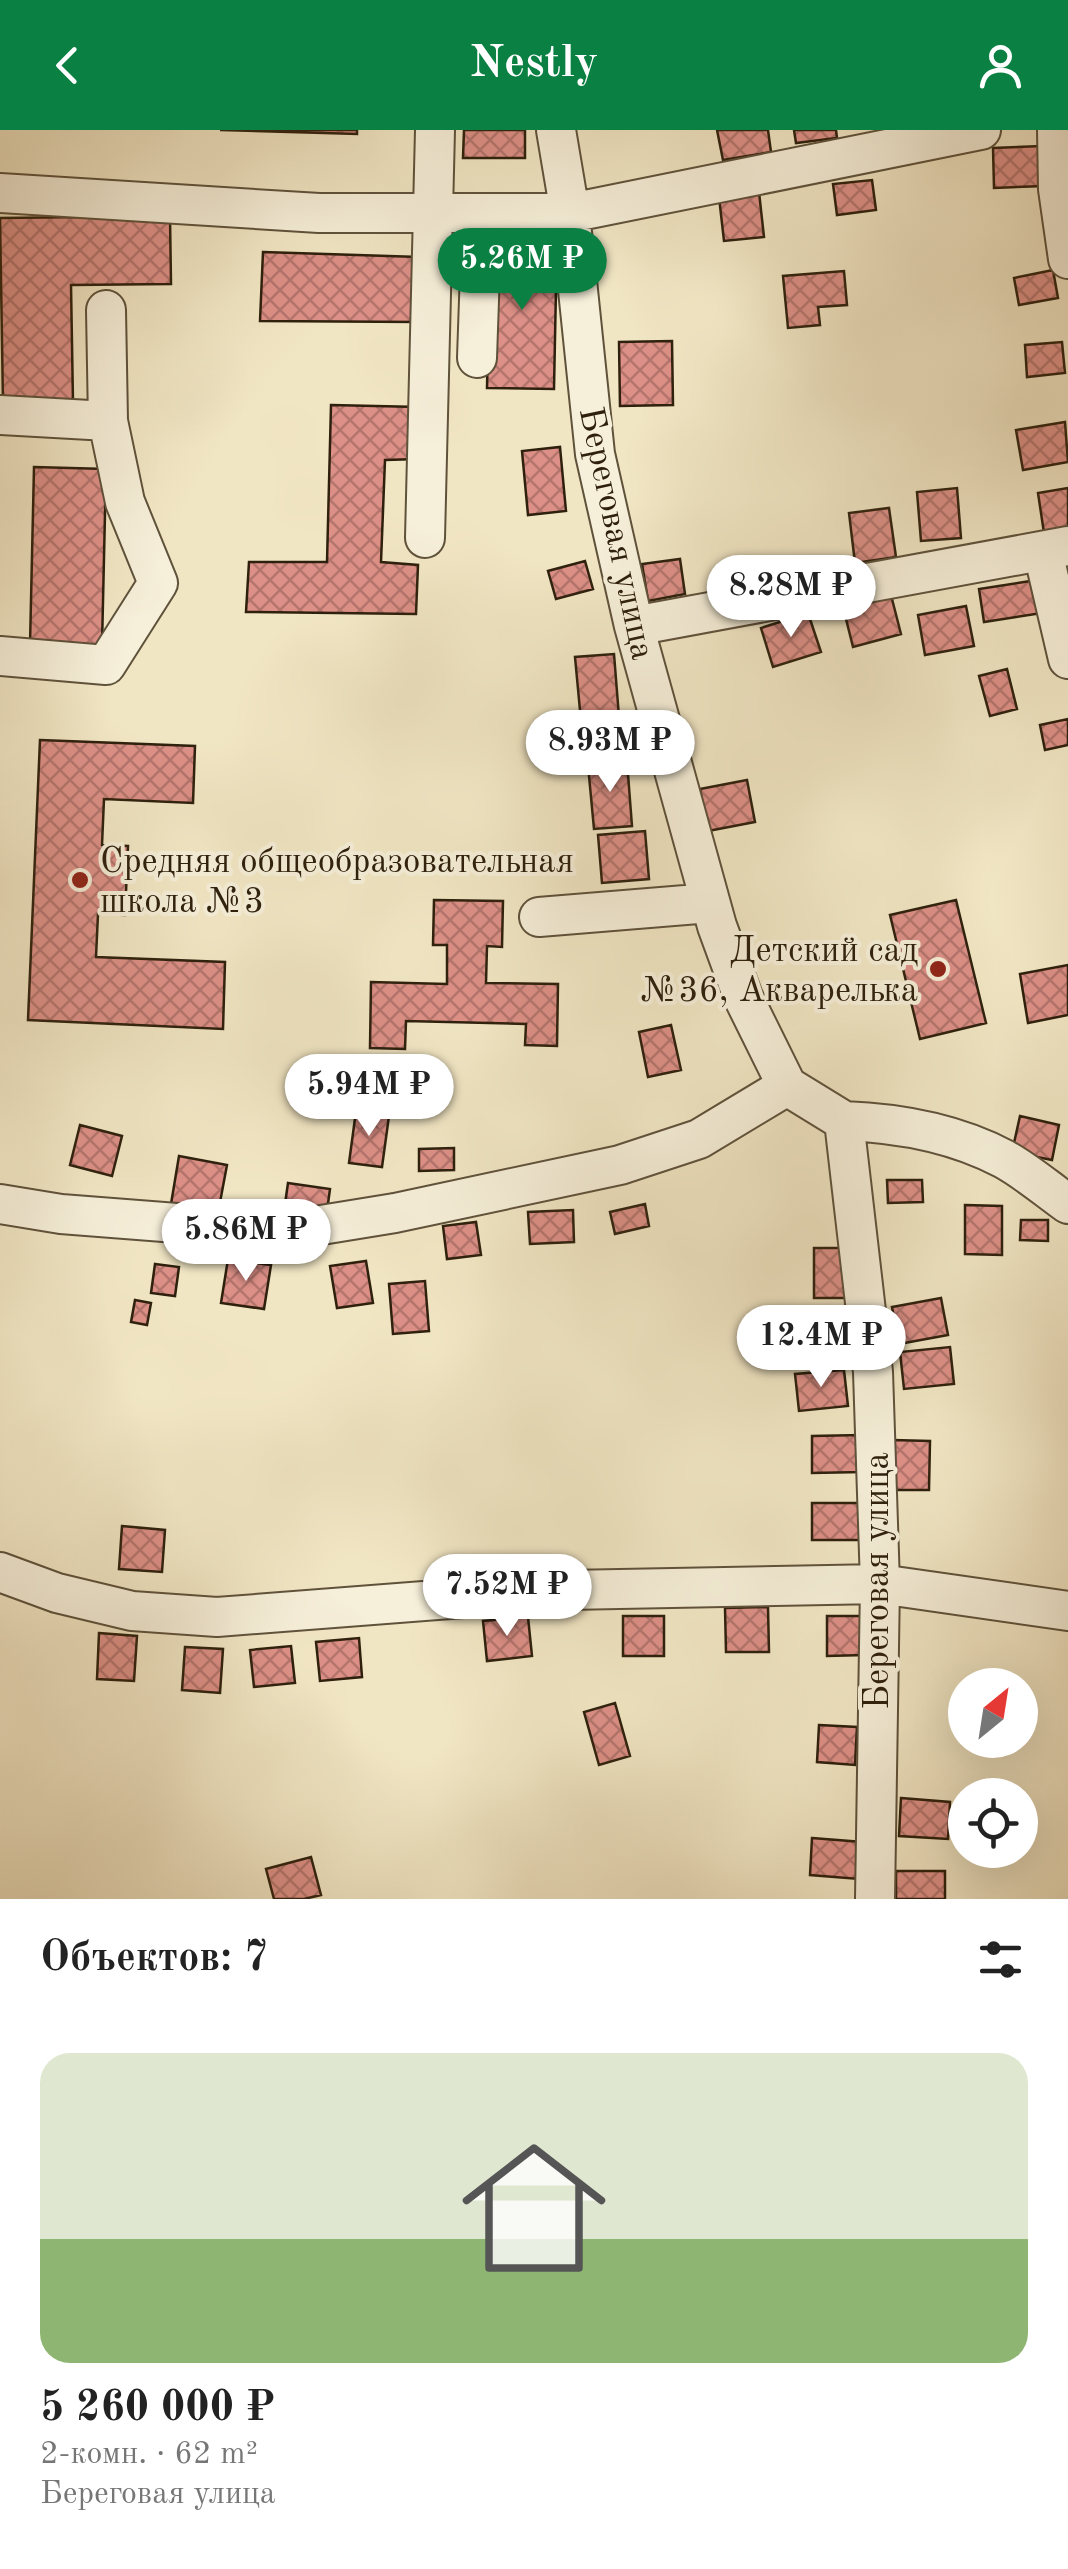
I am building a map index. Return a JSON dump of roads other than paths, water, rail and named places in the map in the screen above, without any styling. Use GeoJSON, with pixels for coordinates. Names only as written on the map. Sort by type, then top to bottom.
{"type":"FeatureCollection","features":[{"type":"Feature","properties":{"kind":"street"},"geometry":{"type":"LineString","coordinates":[[425,538],[435,130]]}},
{"type":"Feature","properties":{"kind":"street","name":"Береговая улица"},"geometry":{"type":"LineString","coordinates":[[556,130],[570,212],[596,454],[634,626],[710,903],[744,997],[787,1086]]}},
{"type":"Feature","properties":{"kind":"street"},"geometry":{"type":"LineString","coordinates":[[0,192],[319,213],[570,212],[981,130]]}},
{"type":"Feature","properties":{"kind":"street"},"geometry":{"type":"LineString","coordinates":[[1057,130],[1058,188],[1068,259]]}},
{"type":"Feature","properties":{"kind":"street"},"geometry":{"type":"LineString","coordinates":[[477,358],[482,213]]}},
{"type":"Feature","properties":{"kind":"street"},"geometry":{"type":"LineString","coordinates":[[0,656],[106,665],[158,583],[125,502],[108,422],[106,310]]}},
{"type":"Feature","properties":{"kind":"street"},"geometry":{"type":"LineString","coordinates":[[0,415],[108,422]]}},
{"type":"Feature","properties":{"kind":"street"},"geometry":{"type":"LineString","coordinates":[[634,626],[1055,549],[1068,659]]}},
{"type":"Feature","properties":{"kind":"street"},"geometry":{"type":"LineString","coordinates":[[539,917],[710,903]]}},
{"type":"Feature","properties":{"kind":"street"},"geometry":{"type":"LineString","coordinates":[[0,1204],[61,1214],[228,1227],[315,1226],[395,1213],[620,1164],[699,1139],[787,1086],[844,1121],[910,1128],[973,1144],[1007,1160],[1068,1204]]}},
{"type":"Feature","properties":{"kind":"street","name":"Береговая улица"},"geometry":{"type":"LineString","coordinates":[[844,1121],[873,1372],[880,1584],[875,1899]]}},
{"type":"Feature","properties":{"kind":"street"},"geometry":{"type":"LineString","coordinates":[[0,1572],[57,1593],[132,1611],[217,1617],[566,1590],[880,1584],[1068,1611]]}},
{"type":"Feature","properties":{"kind":"place","name":"Средняя общеобразовательная школа №3"},"geometry":{"type":"Point","coordinates":[80,880]}},
{"type":"Feature","properties":{"kind":"place","name":"Детский сад №36, Акварелька"},"geometry":{"type":"Point","coordinates":[938,969]}}]}
